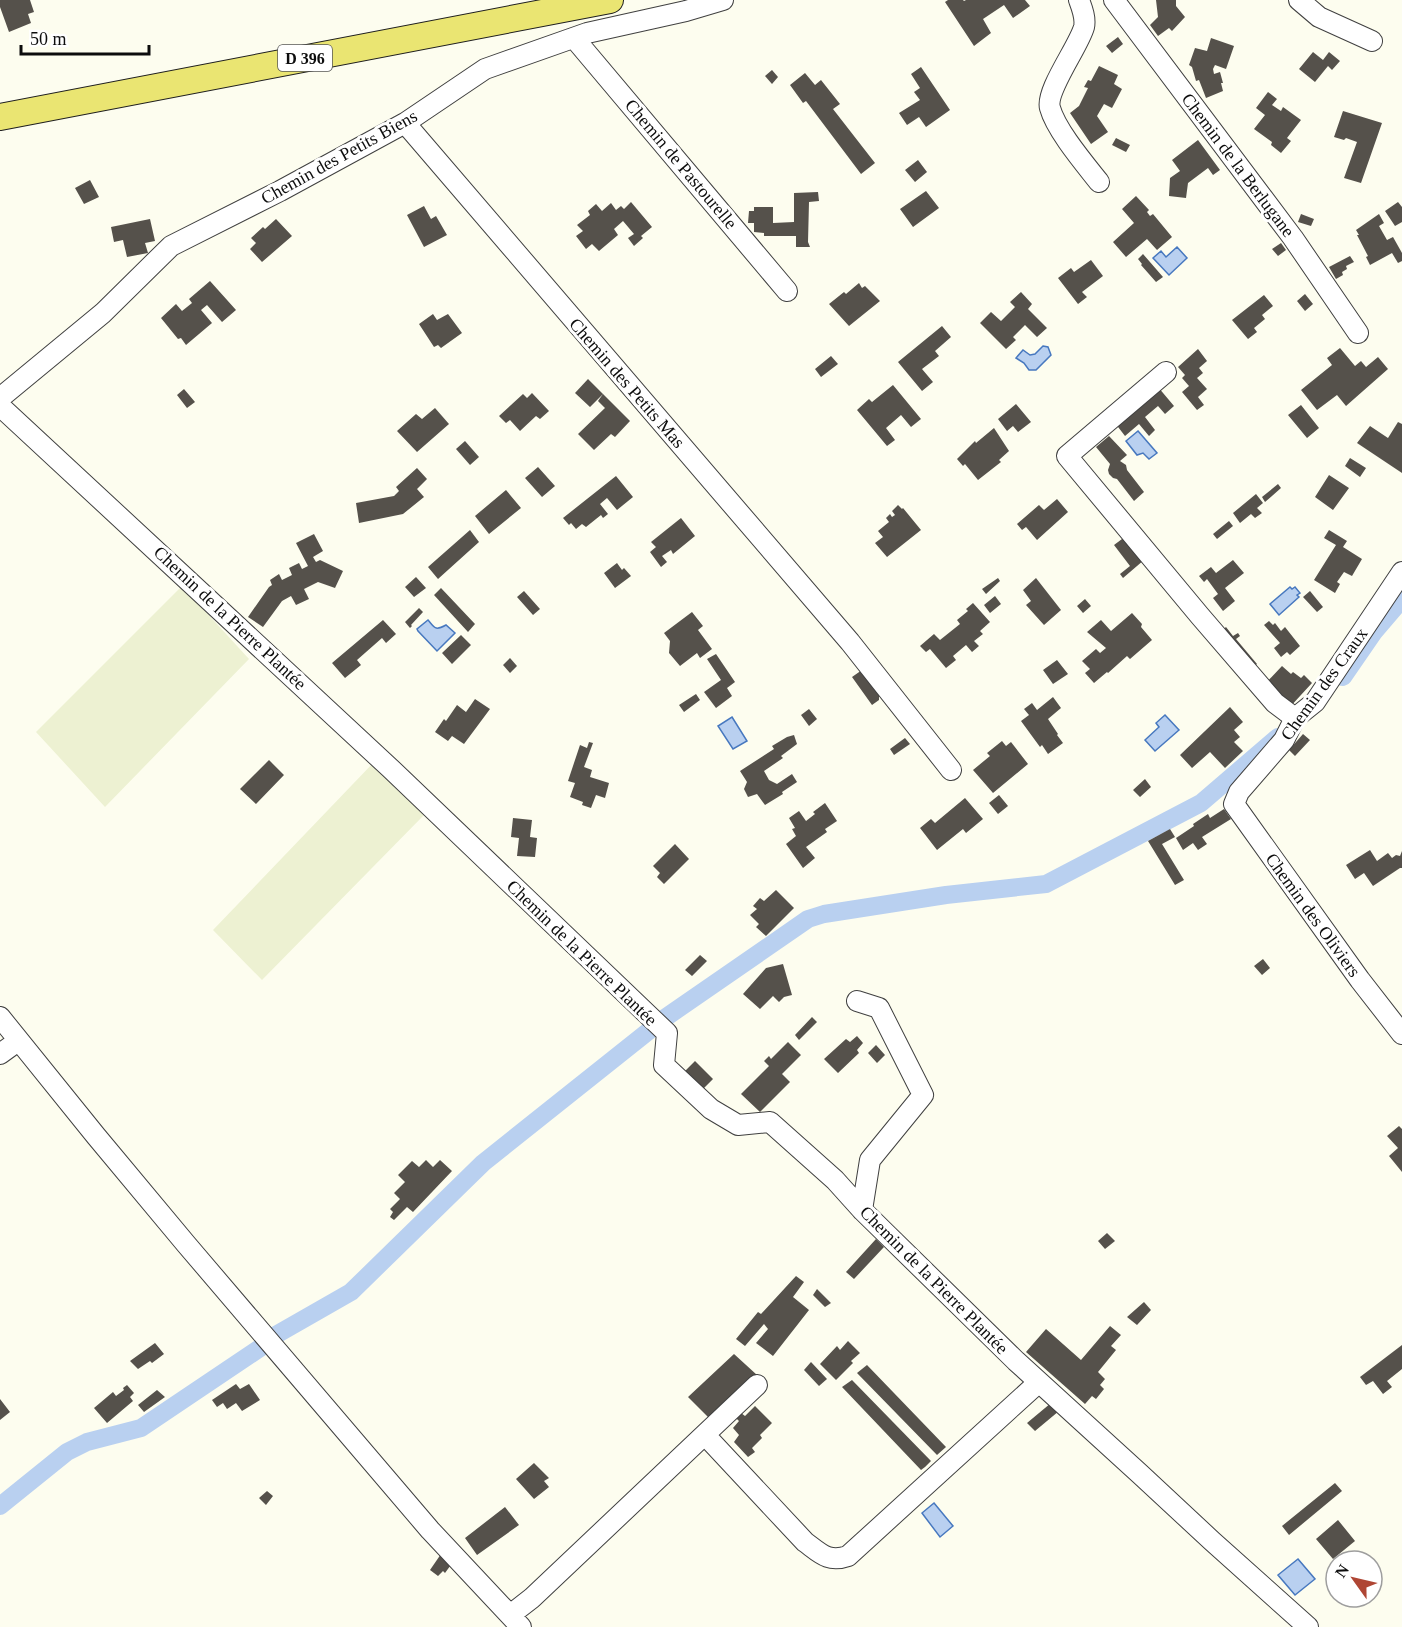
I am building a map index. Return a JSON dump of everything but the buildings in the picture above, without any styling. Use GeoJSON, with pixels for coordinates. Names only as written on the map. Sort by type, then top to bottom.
{"type":"FeatureCollection","features":[{"type":"Feature","properties":{"kind":"main road","name":"D 396"},"geometry":{"type":"LineString","coordinates":[[0,117],[610,0]]}},
{"type":"Feature","properties":{"kind":"street","name":"Chemin des Petits Biens"},"geometry":{"type":"LineString","coordinates":[[0,398],[103,313],[171,246],[280,191],[405,123],[485,69],[587,33],[686,11],[723,0]]}},
{"type":"Feature","properties":{"kind":"street"},"geometry":{"type":"LineString","coordinates":[[1079,0],[1084,14],[1084,26],[1048,105],[1055,123],[1099,182]]}},
{"type":"Feature","properties":{"kind":"street","name":"Chemin de la Berlugane"},"geometry":{"type":"LineString","coordinates":[[1114,0],[1293,238],[1358,333]]}},
{"type":"Feature","properties":{"kind":"street"},"geometry":{"type":"LineString","coordinates":[[1299,0],[1319,17],[1372,41]]}},
{"type":"Feature","properties":{"kind":"street","name":"Chemin de Pastourelle"},"geometry":{"type":"LineString","coordinates":[[574,38],[788,291]]}},
{"type":"Feature","properties":{"kind":"street","name":"Chemin des Petits Mas"},"geometry":{"type":"LineString","coordinates":[[405,123],[850,642],[951,770]]}},
{"type":"Feature","properties":{"kind":"street"},"geometry":{"type":"LineString","coordinates":[[1166,372],[1067,456],[1275,703],[1295,718]]}},
{"type":"Feature","properties":{"kind":"street","name":"Chemin de la Pierre Plantée"},"geometry":{"type":"LineString","coordinates":[[0,406],[382,760],[667,1033],[664,1065],[711,1109],[738,1125],[770,1122],[835,1180],[862,1210],[1016,1361],[1308,1627]]}},
{"type":"Feature","properties":{"kind":"street","name":"Chemin des Craux"},"geometry":{"type":"LineString","coordinates":[[1239,792],[1284,740],[1295,718],[1315,702],[1402,572]]}},
{"type":"Feature","properties":{"kind":"street","name":"Chemin des Oliviers"},"geometry":{"type":"LineString","coordinates":[[1239,792],[1234,804],[1360,980],[1402,1034]]}},
{"type":"Feature","properties":{"kind":"street"},"geometry":{"type":"LineString","coordinates":[[857,1001],[879,1008],[923,1095],[870,1160],[862,1210]]}},
{"type":"Feature","properties":{"kind":"street"},"geometry":{"type":"LineString","coordinates":[[0,1017],[186,1244],[422,1521],[516,1621],[532,1598],[757,1385]]}},
{"type":"Feature","properties":{"kind":"street"},"geometry":{"type":"LineString","coordinates":[[0,1054],[18,1041]]}},
{"type":"Feature","properties":{"kind":"street"},"geometry":{"type":"LineString","coordinates":[[705,1435],[805,1542],[824,1556],[840,1559],[848,1556],[1039,1382]]}},
{"type":"Feature","properties":{"kind":"green space"},"geometry":{"type":"Polygon","coordinates":[[[182,586],[249,659],[105,807],[36,732],[182,586]]]}},
{"type":"Feature","properties":{"kind":"green space"},"geometry":{"type":"Polygon","coordinates":[[[375,761],[424,815],[262,980],[213,930],[375,761]]]}},
{"type":"Feature","properties":{"kind":"water"},"geometry":{"type":"Polygon","coordinates":[[[1177,247],[1187,258],[1169,275],[1153,258],[1161,251],[1166,257],[1177,247]]]}},
{"type":"Feature","properties":{"kind":"water"},"geometry":{"type":"Polygon","coordinates":[[[1043,346],[1048,347],[1051,355],[1036,370],[1029,370],[1016,358],[1023,350],[1030,355],[1035,354],[1043,346]]]}},
{"type":"Feature","properties":{"kind":"water"},"geometry":{"type":"Polygon","coordinates":[[[1138,431],[1157,453],[1149,459],[1143,453],[1137,455],[1126,441],[1138,431]]]}},
{"type":"Feature","properties":{"kind":"water"},"geometry":{"type":"Polygon","coordinates":[[[1290,587],[1292,589],[1295,587],[1300,593],[1297,595],[1299,597],[1279,615],[1270,604],[1290,587]]]}},
{"type":"Feature","properties":{"kind":"water"},"geometry":{"type":"Polygon","coordinates":[[[428,620],[436,628],[446,625],[455,633],[437,651],[417,629],[428,620]]]}},
{"type":"Feature","properties":{"kind":"water"},"geometry":{"type":"Polygon","coordinates":[[[1165,715],[1179,730],[1155,751],[1145,740],[1159,727],[1156,723],[1165,715]]]}},
{"type":"Feature","properties":{"kind":"water"},"geometry":{"type":"Polygon","coordinates":[[[732,717],[747,741],[733,749],[718,726],[732,717]]]}},
{"type":"Feature","properties":{"kind":"water"},"geometry":{"type":"Polygon","coordinates":[[[934,1503],[953,1526],[940,1537],[922,1513],[934,1503]]]}},
{"type":"Feature","properties":{"kind":"water"},"geometry":{"type":"Polygon","coordinates":[[[1298,1559],[1315,1579],[1295,1595],[1278,1575],[1298,1559]]]}},
{"type":"Feature","properties":{"kind":"waterway"},"geometry":{"type":"LineString","coordinates":[[1343,677],[1374,632],[1402,599]]}},
{"type":"Feature","properties":{"kind":"waterway"},"geometry":{"type":"LineString","coordinates":[[662,1020],[808,919],[824,914],[946,895],[1046,884],[1201,803],[1278,737]]}},
{"type":"Feature","properties":{"kind":"waterway"},"geometry":{"type":"LineString","coordinates":[[274,1336],[351,1292],[483,1163],[655,1026]]}},
{"type":"Feature","properties":{"kind":"waterway"},"geometry":{"type":"LineString","coordinates":[[0,1506],[67,1452],[87,1442],[141,1428],[260,1348]]}}]}
